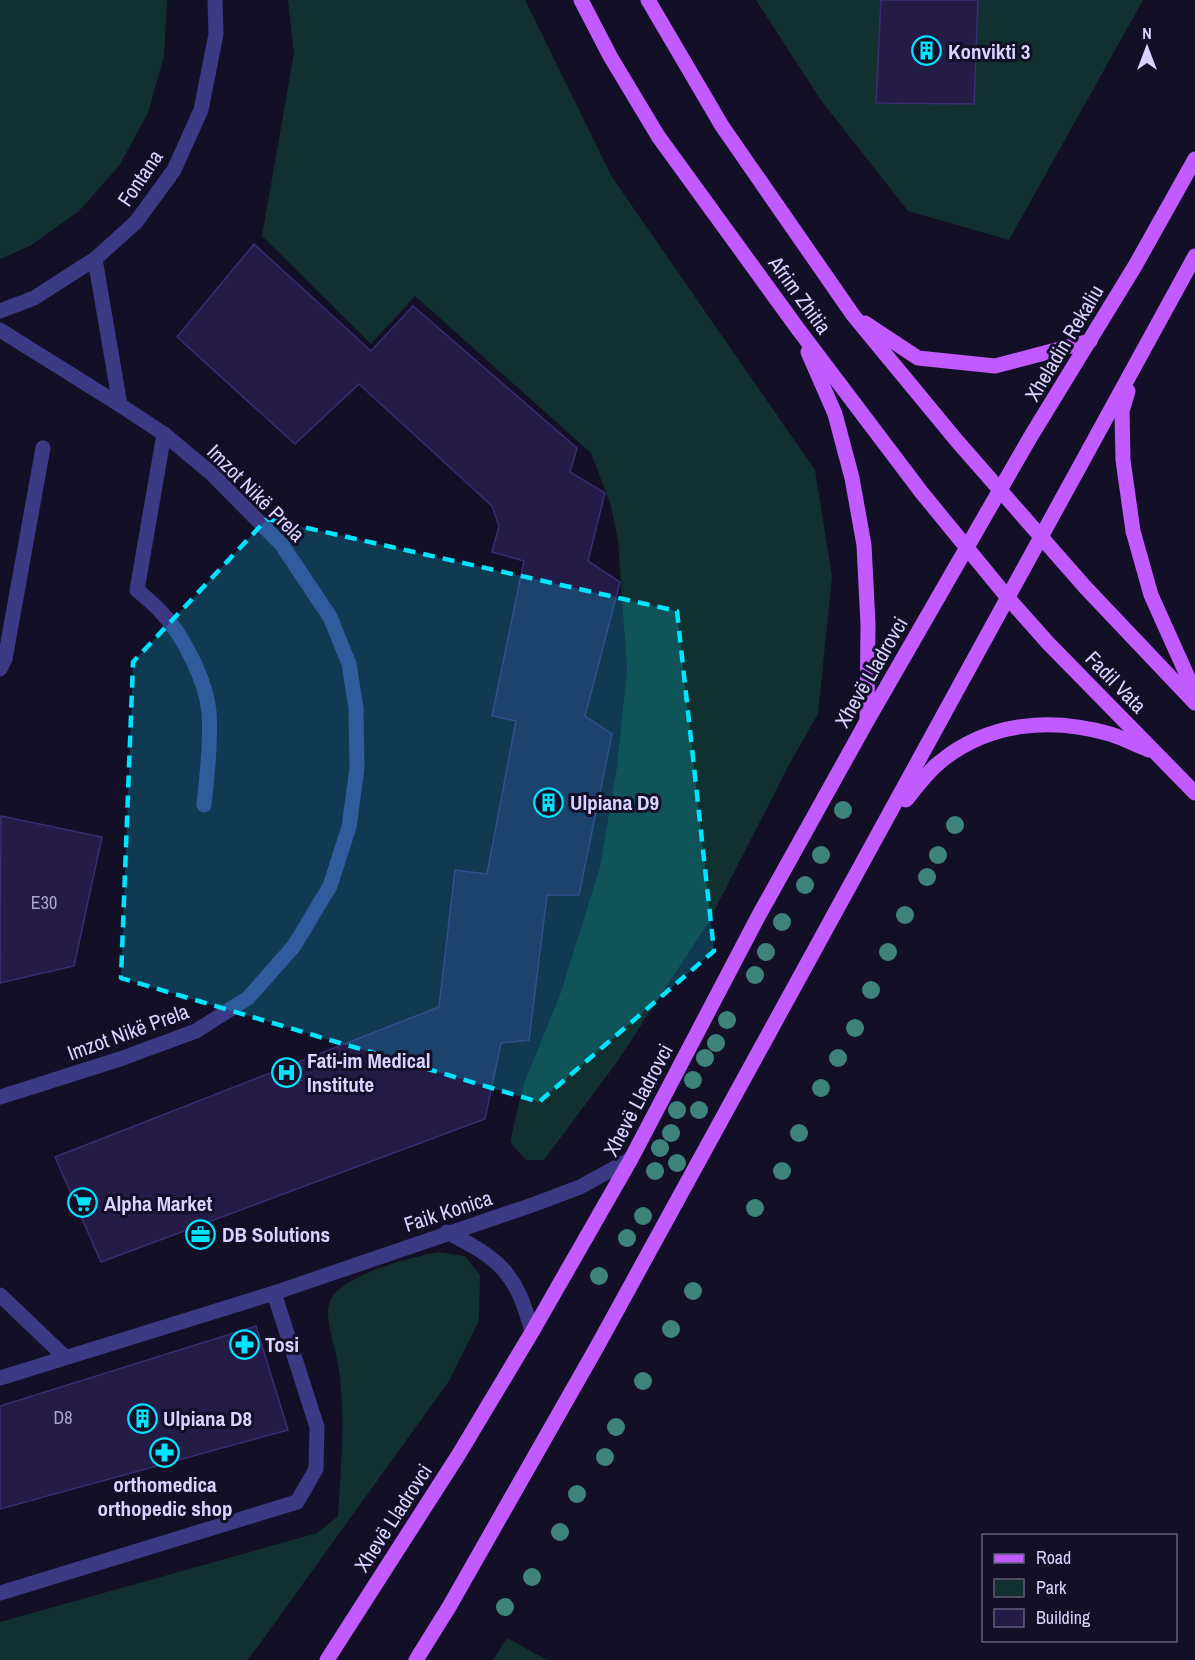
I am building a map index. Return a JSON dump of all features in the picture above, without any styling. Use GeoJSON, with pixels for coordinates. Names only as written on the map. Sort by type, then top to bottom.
{"type":"FeatureCollection","features":[{"type":"Feature","properties":{"kind":"main road","name":"Afrim Zhitia"},"geometry":{"type":"LineString","coordinates":[[582,0],[610,56],[658,136],[798,329],[922,494],[1008,598]]}},
{"type":"Feature","properties":{"kind":"main road","name":"Afrim Zhitia"},"geometry":{"type":"LineString","coordinates":[[648,0],[722,126],[853,315],[999,490],[1041,536]]}},
{"type":"Feature","properties":{"kind":"main road","name":"Xheladin Rekaliu"},"geometry":{"type":"LineString","coordinates":[[967,548],[999,490],[1135,266],[1195,159]]}},
{"type":"Feature","properties":{"kind":"main road"},"geometry":{"type":"LineString","coordinates":[[416,1660],[449,1607],[593,1355],[1195,256]]}},
{"type":"Feature","properties":{"kind":"main road"},"geometry":{"type":"LineString","coordinates":[[853,315],[918,358],[962,363],[995,366],[1089,341]]}},
{"type":"Feature","properties":{"kind":"main road"},"geometry":{"type":"LineString","coordinates":[[798,329],[835,414],[852,478],[864,545],[868,624],[867,721]]}},
{"type":"Feature","properties":{"kind":"main road"},"geometry":{"type":"LineString","coordinates":[[1136,364],[1122,411],[1123,460],[1133,531],[1151,595],[1195,693]]}},
{"type":"Feature","properties":{"kind":"main road","name":"Fadil Vata"},"geometry":{"type":"LineString","coordinates":[[1041,536],[1085,587],[1195,703]]}},
{"type":"Feature","properties":{"kind":"main road","name":"Xhevë Lladrovci"},"geometry":{"type":"LineString","coordinates":[[327,1660],[459,1454],[532,1332],[631,1159],[759,915],[967,548]]}},
{"type":"Feature","properties":{"kind":"main road","name":"Fadil Vata"},"geometry":{"type":"LineString","coordinates":[[1008,598],[1048,643],[1195,793]]}},
{"type":"Feature","properties":{"kind":"main road"},"geometry":{"type":"LineString","coordinates":[[886,822],[938,763],[967,742],[993,731],[1026,725],[1066,724],[1111,734],[1155,752]]}},
{"type":"Feature","properties":{"kind":"street","name":"Fontana"},"geometry":{"type":"LineString","coordinates":[[0,311],[34,298],[95,260],[136,222],[174,170],[201,111],[216,34],[215,0]]}},
{"type":"Feature","properties":{"kind":"street"},"geometry":{"type":"LineString","coordinates":[[95,260],[120,405]]}},
{"type":"Feature","properties":{"kind":"street","name":"Imzot Nikë Prela"},"geometry":{"type":"LineString","coordinates":[[0,330],[164,434],[212,474],[282,545],[330,617],[349,664],[356,708],[357,768],[349,827],[330,885],[294,946],[248,998],[196,1032],[0,1097]]}},
{"type":"Feature","properties":{"kind":"street"},"geometry":{"type":"LineString","coordinates":[[164,434],[137,590],[162,612],[177,631],[198,671],[208,710],[209,757],[204,805]]}},
{"type":"Feature","properties":{"kind":"street"},"geometry":{"type":"LineString","coordinates":[[0,669],[5,659],[43,448]]}},
{"type":"Feature","properties":{"kind":"street","name":"Faik Konica"},"geometry":{"type":"LineString","coordinates":[[0,1378],[274,1293],[580,1187],[631,1159]]}},
{"type":"Feature","properties":{"kind":"street"},"geometry":{"type":"LineString","coordinates":[[447,1232],[478,1248],[500,1265],[514,1282],[524,1303],[532,1332]]}},
{"type":"Feature","properties":{"kind":"street"},"geometry":{"type":"LineString","coordinates":[[0,1593],[297,1502],[316,1469],[317,1427],[274,1293]]}},
{"type":"Feature","properties":{"kind":"street"},"geometry":{"type":"LineString","coordinates":[[0,1295],[65,1357]]}},
{"type":"Feature","properties":{"kind":"highlighted area"},"geometry":{"type":"Polygon","coordinates":[[[267,519],[677,611],[714,951],[539,1102],[121,978],[133,662],[267,519]]]}},
{"type":"Feature","properties":{"kind":"green space"},"geometry":{"type":"Polygon","coordinates":[[[0,0],[167,0],[164,56],[148,113],[119,166],[79,211],[30,246],[0,259],[0,0]]]}},
{"type":"Feature","properties":{"kind":"green space"},"geometry":{"type":"Polygon","coordinates":[[[288,0],[525,0],[612,177],[815,470],[832,576],[818,714],[790,763],[708,923],[617,1062],[544,1160],[526,1160],[510,1142],[523,1086],[560,995],[600,867],[617,767],[627,669],[618,541],[611,506],[591,453],[415,296],[371,344],[262,236],[294,53],[288,0]]]}},
{"type":"Feature","properties":{"kind":"green space"},"geometry":{"type":"Polygon","coordinates":[[[756,0],[1143,0],[1009,240],[908,211],[820,99],[756,0]]]}},
{"type":"Feature","properties":{"kind":"green space"},"geometry":{"type":"Polygon","coordinates":[[[437,1252],[465,1256],[480,1275],[479,1321],[449,1381],[248,1660],[0,1660],[0,1622],[317,1533],[338,1516],[342,1414],[339,1373],[328,1321],[330,1301],[337,1291],[362,1275],[437,1252]]]}},
{"type":"Feature","properties":{"kind":"green space"},"geometry":{"type":"Polygon","coordinates":[[[507,1638],[547,1660],[493,1660],[507,1638]]]}},
{"type":"Feature","properties":{"kind":"building","name":"Konvikti 3"},"geometry":{"type":"Polygon","coordinates":[[[881,0],[978,0],[974,104],[876,103],[881,0]]]}},
{"type":"Feature","properties":{"kind":"building","name":"Ulpiana D9"},"geometry":{"type":"Polygon","coordinates":[[[254,244],[371,351],[413,306],[577,448],[570,472],[605,493],[588,561],[620,582],[585,716],[612,734],[579,895],[547,895],[529,1040],[501,1043],[485,1119],[101,1262],[55,1157],[439,1007],[455,870],[487,874],[516,721],[492,716],[524,561],[492,552],[499,526],[492,506],[359,384],[295,444],[177,337],[254,244]]]}},
{"type":"Feature","properties":{"kind":"building"},"geometry":{"type":"Polygon","coordinates":[[[1,816],[102,837],[74,966],[0,983],[1,816]]]}},
{"type":"Feature","properties":{"kind":"building","name":"Ulpiana D8"},"geometry":{"type":"Polygon","coordinates":[[[256,1326],[288,1430],[0,1509],[0,1406],[256,1326]]]}},
{"type":"Feature","properties":{"kind":"place","name":"Konvikti 3"},"geometry":{"type":"Point","coordinates":[927,51]}},
{"type":"Feature","properties":{"kind":"place","name":"Ulpiana D9"},"geometry":{"type":"Point","coordinates":[549,802]}},
{"type":"Feature","properties":{"kind":"place","name":"Fati-im Medical Institute"},"geometry":{"type":"Point","coordinates":[286,1072]}},
{"type":"Feature","properties":{"kind":"place","name":"Alpha Market"},"geometry":{"type":"Point","coordinates":[83,1203]}},
{"type":"Feature","properties":{"kind":"place","name":"DB Solutions"},"geometry":{"type":"Point","coordinates":[201,1234]}},
{"type":"Feature","properties":{"kind":"place","name":"Tosi"},"geometry":{"type":"Point","coordinates":[244,1344]}},
{"type":"Feature","properties":{"kind":"place","name":"Ulpiana D8"},"geometry":{"type":"Point","coordinates":[142,1418]}},
{"type":"Feature","properties":{"kind":"place","name":"orthomedica orthopedic shop"},"geometry":{"type":"Point","coordinates":[165,1453]}}]}
